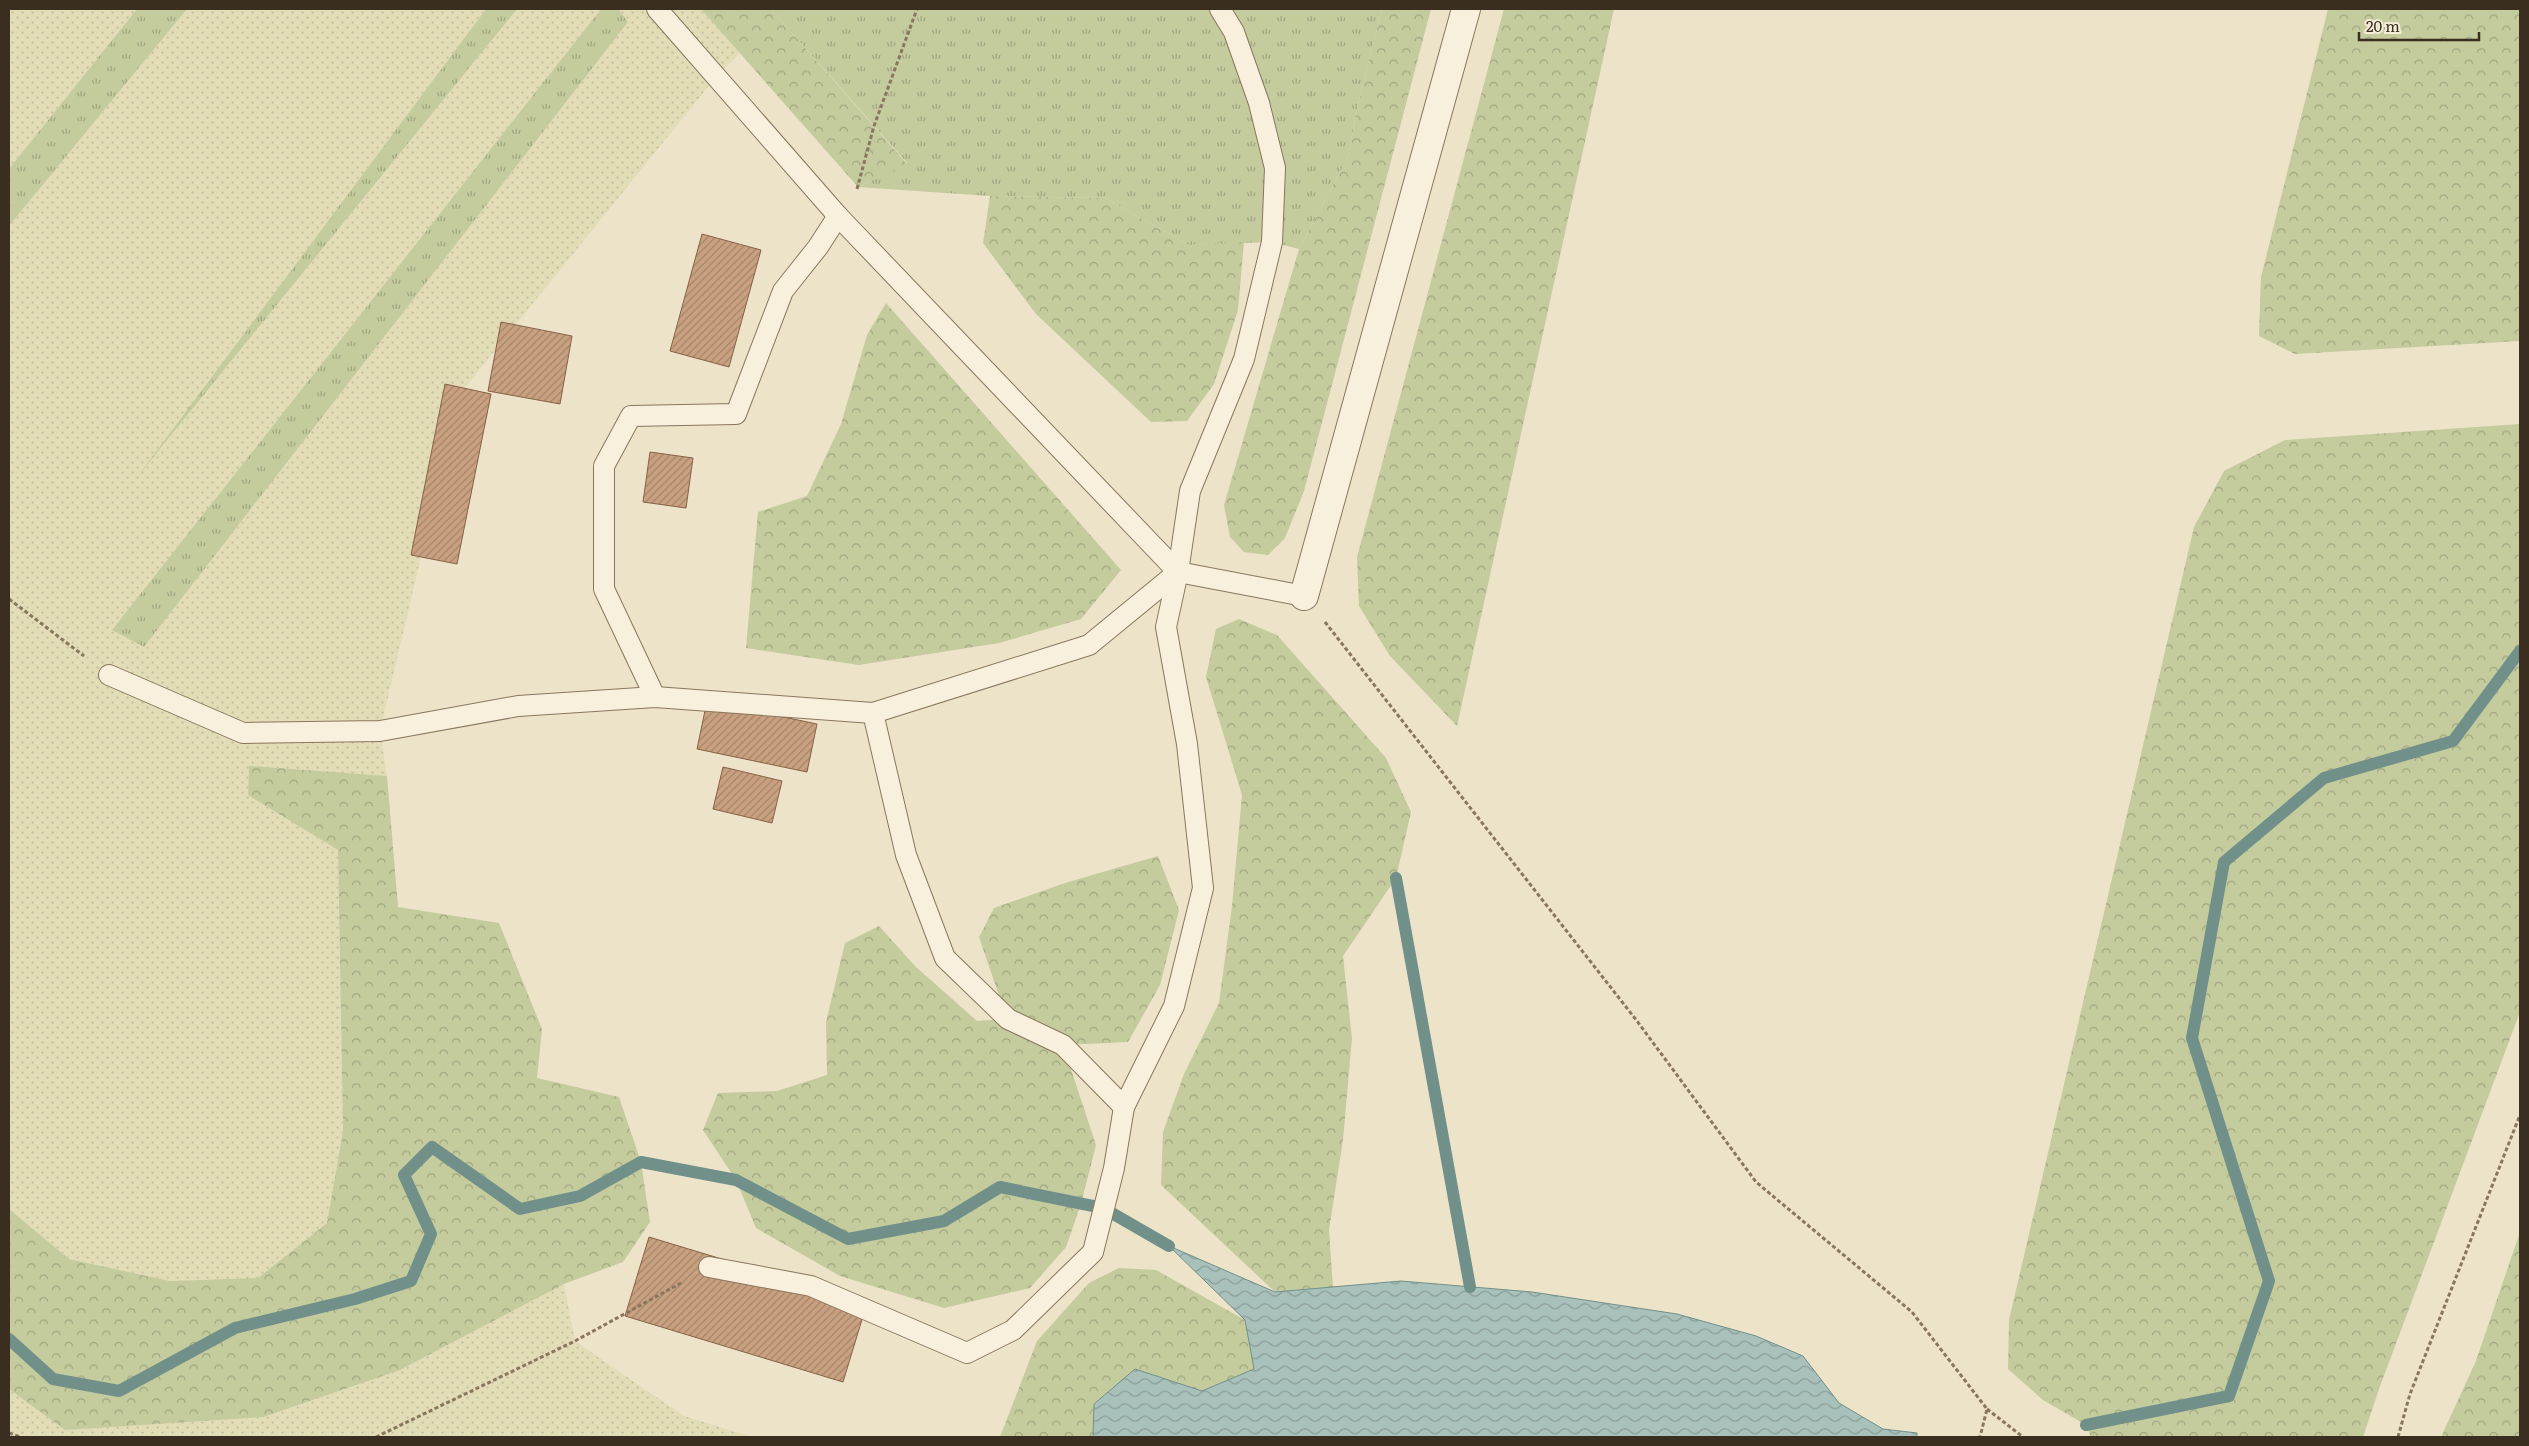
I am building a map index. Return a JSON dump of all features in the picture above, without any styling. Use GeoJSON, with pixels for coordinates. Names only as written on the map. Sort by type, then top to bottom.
{"type":"FeatureCollection","features":[{"type":"Feature","properties":{"kind":"street"},"geometry":{"type":"LineString","coordinates":[[1304,596],[1466,9]]}},
{"type":"Feature","properties":{"kind":"lane"},"geometry":{"type":"LineString","coordinates":[[657,9],[838,216],[1178,572],[1304,596]]}},
{"type":"Feature","properties":{"kind":"lane"},"geometry":{"type":"LineString","coordinates":[[710,1268],[811,1286],[967,1353],[1012,1330],[1093,1252],[1114,1168],[1124,1107],[1174,1006],[1203,888],[1187,744],[1166,627],[1178,572],[1190,491],[1244,359],[1272,242],[1275,168],[1259,103],[1234,32],[1220,9]]}},
{"type":"Feature","properties":{"kind":"lane"},"geometry":{"type":"LineString","coordinates":[[654,698],[604,589],[604,466],[631,416],[736,414],[783,291],[818,247],[838,216]]}},
{"type":"Feature","properties":{"kind":"lane"},"geometry":{"type":"LineString","coordinates":[[109,675],[243,733],[380,731],[518,706],[654,698],[873,713],[1089,645],[1178,572]]}},
{"type":"Feature","properties":{"kind":"lane"},"geometry":{"type":"LineString","coordinates":[[873,713],[906,855],[945,958],[1008,1019],[1063,1045],[1124,1107]]}},
{"type":"Feature","properties":{"kind":"path"},"geometry":{"type":"LineString","coordinates":[[838,216],[858,188],[874,126],[917,9]]}},
{"type":"Feature","properties":{"kind":"path"},"geometry":{"type":"LineString","coordinates":[[1304,596],[1637,1021],[1756,1182],[1912,1312],[1987,1409],[2023,1437]]}},
{"type":"Feature","properties":{"kind":"path"},"geometry":{"type":"LineString","coordinates":[[9,599],[109,675]]}},
{"type":"Feature","properties":{"kind":"path"},"geometry":{"type":"LineString","coordinates":[[2398,1437],[2410,1394],[2520,1115]]}},
{"type":"Feature","properties":{"kind":"path"},"geometry":{"type":"LineString","coordinates":[[376,1437],[575,1341],[710,1268]]}},
{"type":"Feature","properties":{"kind":"path"},"geometry":{"type":"LineString","coordinates":[[1980,1437],[1987,1409]]}},
{"type":"Feature","properties":{"kind":"path"},"geometry":{"type":"LineString","coordinates":[[9,1433],[21,1437]]}},
{"type":"Feature","properties":{"kind":"shaded area"},"geometry":{"type":"Polygon","coordinates":[[[9,9],[137,9],[9,169],[9,9]]]}},
{"type":"Feature","properties":{"kind":"shaded area"},"geometry":{"type":"Polygon","coordinates":[[[187,9],[486,9],[149,463],[517,9],[601,9],[112,630],[144,647],[628,22],[618,9],[701,9],[740,53],[716,77],[459,395],[380,731],[387,776],[249,767],[248,795],[338,850],[343,1131],[327,1223],[258,1278],[170,1281],[69,1259],[9,1209],[9,226],[187,9]]]}},
{"type":"Feature","properties":{"kind":"shaded area"},"geometry":{"type":"Polygon","coordinates":[[[564,1284],[575,1341],[684,1416],[752,1437],[9,1437],[9,1389],[66,1430],[400,1370],[564,1284]]]}},
{"type":"Feature","properties":{"kind":"green space"},"geometry":{"type":"Polygon","coordinates":[[[137,9],[187,9],[9,226],[9,169],[137,9]]]}},
{"type":"Feature","properties":{"kind":"green space"},"geometry":{"type":"Polygon","coordinates":[[[486,9],[517,9],[138,476],[486,9]]]}},
{"type":"Feature","properties":{"kind":"green space"},"geometry":{"type":"Polygon","coordinates":[[[601,9],[618,9],[628,22],[144,647],[112,630],[601,9]]]}},
{"type":"Feature","properties":{"kind":"green space"},"geometry":{"type":"Polygon","coordinates":[[[701,9],[771,9],[907,164],[858,187],[701,9]]]}},
{"type":"Feature","properties":{"kind":"green space"},"geometry":{"type":"Polygon","coordinates":[[[771,9],[1382,9],[1358,104],[1348,157],[1299,249],[1272,242],[1189,245],[1105,198],[990,196],[858,187],[907,163],[771,9]]]}},
{"type":"Feature","properties":{"kind":"green space"},"geometry":{"type":"Polygon","coordinates":[[[1382,9],[1431,9],[1304,491],[1285,538],[1268,555],[1244,552],[1230,537],[1224,505],[1299,249],[1348,157],[1358,104],[1382,9]]]}},
{"type":"Feature","properties":{"kind":"green space"},"geometry":{"type":"Polygon","coordinates":[[[1504,9],[1614,9],[1457,726],[1390,656],[1359,606],[1357,557],[1504,9]]]}},
{"type":"Feature","properties":{"kind":"green space"},"geometry":{"type":"Polygon","coordinates":[[[2328,9],[2520,9],[2520,341],[2295,354],[2259,336],[2261,277],[2328,9]]]}},
{"type":"Feature","properties":{"kind":"green space"},"geometry":{"type":"Polygon","coordinates":[[[990,196],[1105,198],[1189,245],[1244,242],[1238,310],[1214,384],[1187,421],[1151,422],[1036,314],[983,243],[990,196]]]}},
{"type":"Feature","properties":{"kind":"green space"},"geometry":{"type":"Polygon","coordinates":[[[886,303],[1121,570],[1081,619],[999,643],[859,665],[746,648],[758,512],[807,496],[841,424],[867,335],[886,303]]]}},
{"type":"Feature","properties":{"kind":"green space"},"geometry":{"type":"Polygon","coordinates":[[[2520,424],[2520,1012],[2379,1389],[2363,1437],[2091,1437],[2086,1425],[2043,1400],[2008,1369],[2009,1320],[2194,527],[2224,471],[2285,440],[2520,424]]]}},
{"type":"Feature","properties":{"kind":"green space"},"geometry":{"type":"Polygon","coordinates":[[[1239,619],[1277,635],[1386,758],[1411,812],[1396,878],[1343,956],[1352,1038],[1343,1140],[1329,1230],[1333,1287],[1275,1292],[1161,1185],[1163,1132],[1184,1074],[1219,1003],[1232,906],[1242,795],[1206,677],[1216,629],[1239,619]]]}},
{"type":"Feature","properties":{"kind":"green space"},"geometry":{"type":"Polygon","coordinates":[[[249,766],[387,776],[398,907],[499,923],[542,1029],[537,1078],[619,1097],[641,1162],[650,1222],[623,1262],[564,1284],[400,1370],[263,1417],[65,1430],[9,1389],[9,1209],[69,1259],[170,1281],[258,1278],[327,1223],[343,1131],[338,850],[248,795],[249,766]]]}},
{"type":"Feature","properties":{"kind":"green space"},"geometry":{"type":"Polygon","coordinates":[[[1158,856],[1179,910],[1160,985],[1128,1042],[1063,1045],[1096,1145],[1081,1204],[1066,1247],[1030,1288],[944,1308],[840,1276],[756,1228],[736,1180],[703,1130],[718,1093],[777,1091],[827,1075],[826,1022],[845,943],[879,926],[916,967],[977,1021],[1007,1019],[979,937],[994,908],[1065,883],[1158,856]]]}},
{"type":"Feature","properties":{"kind":"green space"},"geometry":{"type":"Polygon","coordinates":[[[2520,1232],[2520,1437],[2441,1437],[2476,1361],[2520,1232]]]}},
{"type":"Feature","properties":{"kind":"green space"},"geometry":{"type":"Polygon","coordinates":[[[1119,1268],[1156,1270],[1245,1320],[1254,1369],[1202,1391],[1135,1369],[1094,1404],[1093,1437],[1000,1437],[1037,1341],[1089,1283],[1119,1268]]]}},
{"type":"Feature","properties":{"kind":"water"},"geometry":{"type":"Polygon","coordinates":[[[1169,1246],[1275,1292],[1401,1281],[1532,1292],[1677,1314],[1756,1336],[1803,1356],[1839,1403],[1883,1429],[1917,1433],[1917,1437],[1093,1437],[1094,1404],[1135,1369],[1202,1391],[1254,1369],[1245,1320],[1169,1246]]]}},
{"type":"Feature","properties":{"kind":"building"},"geometry":{"type":"Polygon","coordinates":[[[702,234],[761,250],[729,367],[670,351],[702,234]]]}},
{"type":"Feature","properties":{"kind":"building"},"geometry":{"type":"Polygon","coordinates":[[[501,322],[572,336],[560,404],[488,391],[501,322]]]}},
{"type":"Feature","properties":{"kind":"building"},"geometry":{"type":"Polygon","coordinates":[[[445,384],[491,394],[457,564],[411,555],[445,384]]]}},
{"type":"Feature","properties":{"kind":"building"},"geometry":{"type":"Polygon","coordinates":[[[650,452],[693,458],[686,508],[643,502],[650,452]]]}},
{"type":"Feature","properties":{"kind":"building"},"geometry":{"type":"Polygon","coordinates":[[[707,701],[817,724],[807,772],[697,749],[707,701]]]}},
{"type":"Feature","properties":{"kind":"building"},"geometry":{"type":"Polygon","coordinates":[[[723,767],[782,781],[772,823],[713,809],[723,767]]]}},
{"type":"Feature","properties":{"kind":"building"},"geometry":{"type":"Polygon","coordinates":[[[649,1237],[867,1303],[843,1382],[625,1316],[649,1237]]]}},
{"type":"Feature","properties":{"kind":"waterway"},"geometry":{"type":"LineString","coordinates":[[2086,1425],[2229,1396],[2269,1281],[2192,1038],[2224,862],[2324,778],[2453,741],[2520,651]]}},
{"type":"Feature","properties":{"kind":"waterway"},"geometry":{"type":"LineString","coordinates":[[1396,878],[1470,1287]]}},
{"type":"Feature","properties":{"kind":"waterway"},"geometry":{"type":"LineString","coordinates":[[9,1339],[53,1379],[119,1391],[235,1328],[355,1299],[411,1281],[431,1234],[404,1175],[432,1147],[520,1209],[580,1196],[641,1162],[736,1180],[848,1239],[944,1221],[1000,1187],[1103,1208],[1169,1246]]}}]}
